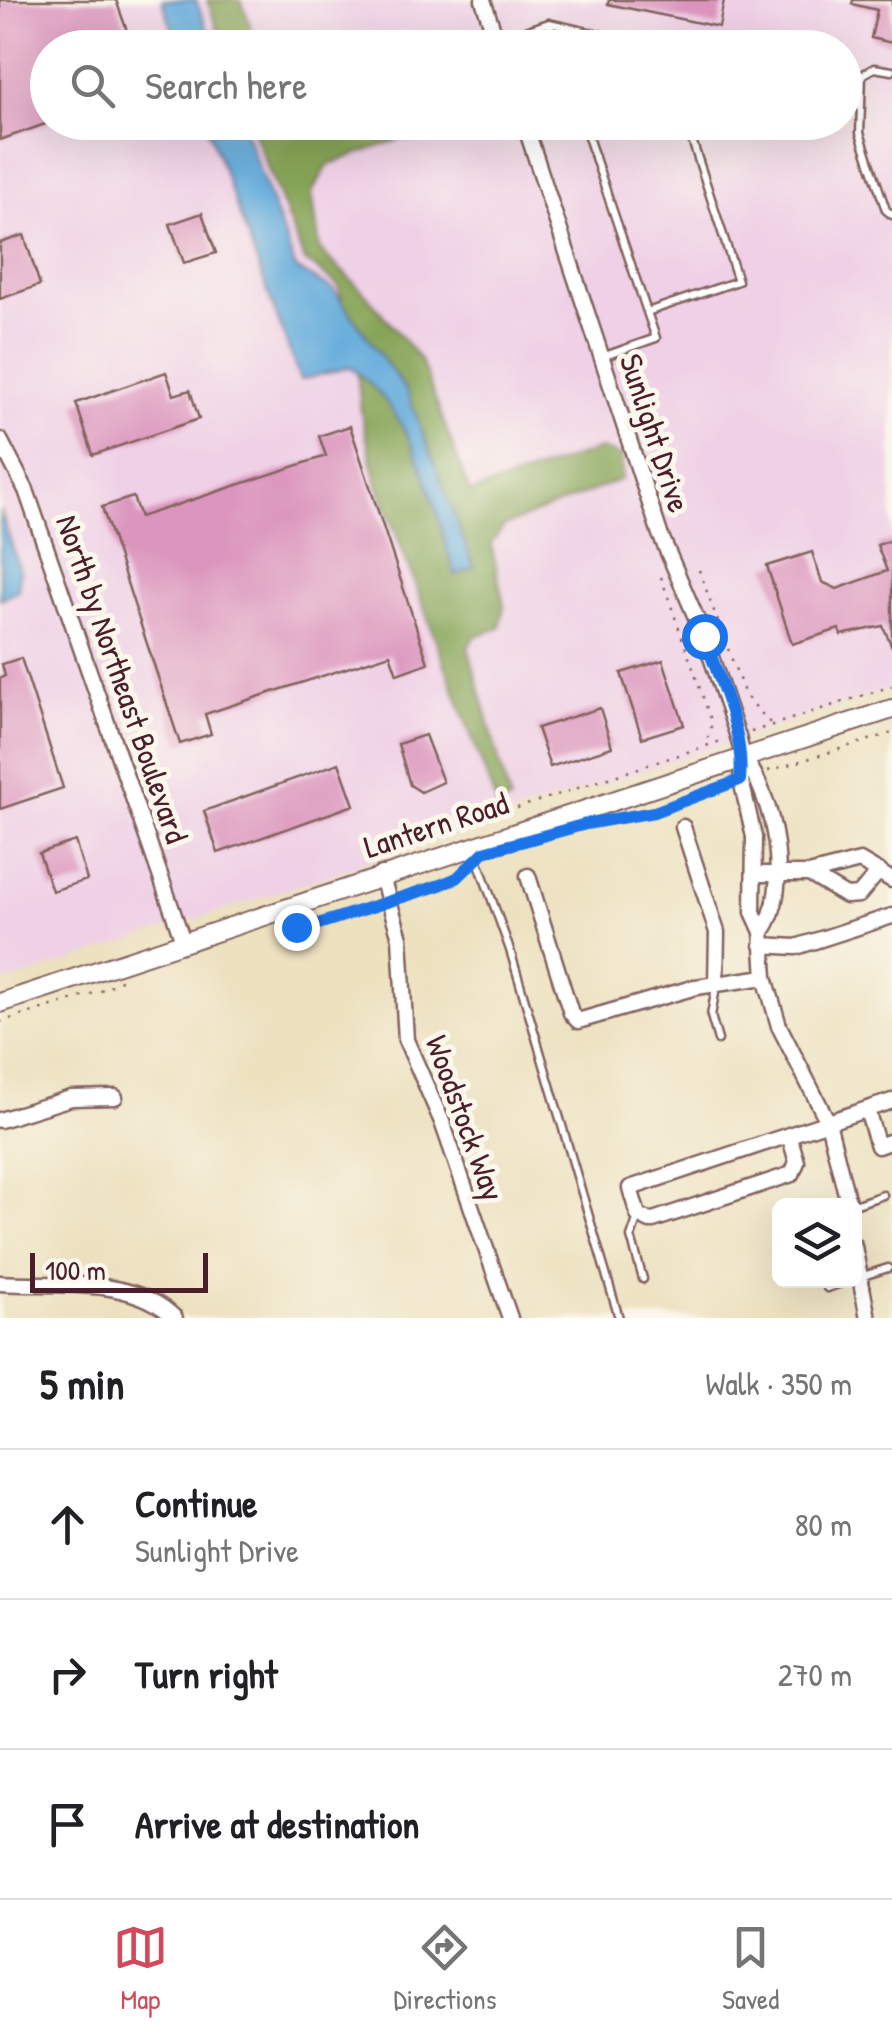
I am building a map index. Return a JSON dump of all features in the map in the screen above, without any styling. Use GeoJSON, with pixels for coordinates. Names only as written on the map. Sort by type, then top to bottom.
{"type":"FeatureCollection","features":[{"type":"Feature","properties":{"kind":"street"},"geometry":{"type":"LineString","coordinates":[[483,0],[493,30]]}},
{"type":"Feature","properties":{"kind":"street","name":"Sunlight Drive"},"geometry":{"type":"LineString","coordinates":[[530,140],[660,534],[704,636],[743,757]]}},
{"type":"Feature","properties":{"kind":"street","name":"North by Northeast Boulevard"},"geometry":{"type":"LineString","coordinates":[[0,440],[26,490],[183,941]]}},
{"type":"Feature","properties":{"kind":"street","name":"Lantern Road"},"geometry":{"type":"LineString","coordinates":[[0,1003],[381,874],[475,852],[892,709]]}},
{"type":"Feature","properties":{"kind":"street"},"geometry":{"type":"LineString","coordinates":[[743,757],[757,774],[775,834],[772,912],[762,939]]}},
{"type":"Feature","properties":{"kind":"street"},"geometry":{"type":"LineString","coordinates":[[743,757],[740,780],[750,817],[756,874],[753,912],[762,939],[765,976],[780,1026],[828,1122],[848,1198]]}},
{"type":"Feature","properties":{"kind":"street"},"geometry":{"type":"LineString","coordinates":[[683,827],[718,932],[716,986]]}},
{"type":"Feature","properties":{"kind":"street"},"geometry":{"type":"LineString","coordinates":[[756,874],[808,874],[853,861],[868,862],[892,880]]}},
{"type":"Feature","properties":{"kind":"street"},"geometry":{"type":"LineString","coordinates":[[808,874],[846,896],[859,895],[878,871]]}},
{"type":"Feature","properties":{"kind":"street","name":"Woodstock Way"},"geometry":{"type":"LineString","coordinates":[[381,874],[400,938],[406,1040],[442,1122],[510,1318]]}},
{"type":"Feature","properties":{"kind":"street"},"geometry":{"type":"LineString","coordinates":[[528,876],[571,1013],[578,1021],[765,976]]}},
{"type":"Feature","properties":{"kind":"street"},"geometry":{"type":"LineString","coordinates":[[762,939],[796,947],[892,916]]}},
{"type":"Feature","properties":{"kind":"street"},"geometry":{"type":"LineString","coordinates":[[0,1120],[71,1098],[114,1097]]}},
{"type":"Feature","properties":{"kind":"street"},"geometry":{"type":"LineString","coordinates":[[789,1135],[797,1162],[792,1174],[650,1221],[638,1216],[630,1188],[789,1135],[828,1122],[867,1110],[892,1101]]}},
{"type":"Feature","properties":{"kind":"street"},"geometry":{"type":"LineString","coordinates":[[867,1110],[878,1146],[892,1141]]}},
{"type":"Feature","properties":{"kind":"street"},"geometry":{"type":"LineString","coordinates":[[0,1283],[120,1290],[158,1302],[175,1318]]}},
{"type":"Feature","properties":{"kind":"street"},"geometry":{"type":"LineString","coordinates":[[857,1288],[868,1318]]}},
{"type":"Feature","properties":{"kind":"lane"},"geometry":{"type":"LineString","coordinates":[[532,30],[549,23],[582,30]]}},
{"type":"Feature","properties":{"kind":"lane"},"geometry":{"type":"LineString","coordinates":[[549,23],[552,30]]}},
{"type":"Feature","properties":{"kind":"lane"},"geometry":{"type":"LineString","coordinates":[[862,75],[874,68],[892,71]]}},
{"type":"Feature","properties":{"kind":"lane"},"geometry":{"type":"LineString","coordinates":[[862,139],[886,210],[892,216]]}},
{"type":"Feature","properties":{"kind":"lane"},"geometry":{"type":"LineString","coordinates":[[589,140],[656,338],[602,358]]}},
{"type":"Feature","properties":{"kind":"lane"},"geometry":{"type":"LineString","coordinates":[[647,312],[738,280],[692,140]]}},
{"type":"Feature","properties":{"kind":"lane"},"geometry":{"type":"LineString","coordinates":[[475,852],[514,964],[618,1318]]}},
{"type":"Feature","properties":{"kind":"lane"},"geometry":{"type":"LineString","coordinates":[[716,986],[712,1016],[718,1040]]}},
{"type":"Feature","properties":{"kind":"lane"},"geometry":{"type":"LineString","coordinates":[[862,1202],[883,1195]]}},
{"type":"Feature","properties":{"kind":"lane"},"geometry":{"type":"LineString","coordinates":[[638,1216],[630,1237],[643,1279]]}},
{"type":"Feature","properties":{"kind":"lane"},"geometry":{"type":"LineString","coordinates":[[862,1276],[888,1268]]}},
{"type":"Feature","properties":{"kind":"path"},"geometry":{"type":"LineString","coordinates":[[699,570],[745,695],[772,725]]}},
{"type":"Feature","properties":{"kind":"path"},"geometry":{"type":"LineString","coordinates":[[661,577],[712,723],[706,744]]}},
{"type":"Feature","properties":{"kind":"path"},"geometry":{"type":"LineString","coordinates":[[517,808],[892,686]]}},
{"type":"Feature","properties":{"kind":"path"},"geometry":{"type":"LineString","coordinates":[[757,774],[892,734]]}},
{"type":"Feature","properties":{"kind":"path"},"geometry":{"type":"LineString","coordinates":[[603,820],[654,812],[740,780]]}},
{"type":"Feature","properties":{"kind":"path"},"geometry":{"type":"LineString","coordinates":[[284,925],[309,927],[452,880],[475,852]]}},
{"type":"Feature","properties":{"kind":"path"},"geometry":{"type":"LineString","coordinates":[[0,1022],[104,990],[131,974]]}},
{"type":"Feature","properties":{"kind":"shaded area"},"geometry":{"type":"Polygon","coordinates":[[[0,0],[892,0],[892,688],[0,984],[0,0]]]}},
{"type":"Feature","properties":{"kind":"green space"},"geometry":{"type":"Polygon","coordinates":[[[207,0],[241,0],[252,30],[218,30],[207,0]]]}},
{"type":"Feature","properties":{"kind":"green space"},"geometry":{"type":"Polygon","coordinates":[[[257,140],[397,140],[329,164],[312,192],[320,250],[365,293],[421,361],[470,493],[599,449],[622,456],[622,479],[504,526],[491,543],[504,606],[500,628],[475,636],[468,647],[510,801],[498,808],[376,479],[361,412],[355,346],[338,285],[304,260],[257,140]]]}},
{"type":"Feature","properties":{"kind":"water"},"geometry":{"type":"Polygon","coordinates":[[[162,0],[196,0],[207,30],[173,30],[162,0]]]}},
{"type":"Feature","properties":{"kind":"water"},"geometry":{"type":"Polygon","coordinates":[[[212,140],[248,140],[296,269],[333,289],[407,392],[474,568],[455,575],[419,461],[391,408],[373,386],[350,367],[300,380],[212,140]]]}},
{"type":"Feature","properties":{"kind":"water"},"geometry":{"type":"Polygon","coordinates":[[[0,510],[20,571],[18,590],[0,599],[0,510]]]}},
{"type":"Feature","properties":{"kind":"building"},"geometry":{"type":"Polygon","coordinates":[[[0,0],[116,0],[127,30],[30,30],[30,129],[0,140],[0,0]]]}},
{"type":"Feature","properties":{"kind":"building"},"geometry":{"type":"Polygon","coordinates":[[[609,0],[724,0],[719,27],[608,4],[609,0]]]}},
{"type":"Feature","properties":{"kind":"building"},"geometry":{"type":"Polygon","coordinates":[[[853,0],[892,0],[892,43],[871,38],[877,10],[852,4],[853,0]]]}},
{"type":"Feature","properties":{"kind":"building"},"geometry":{"type":"Polygon","coordinates":[[[202,213],[216,253],[184,263],[170,224],[202,213]]]}},
{"type":"Feature","properties":{"kind":"building"},"geometry":{"type":"Polygon","coordinates":[[[24,235],[40,285],[0,299],[0,243],[24,235]]]}},
{"type":"Feature","properties":{"kind":"building"},"geometry":{"type":"Polygon","coordinates":[[[166,372],[174,395],[190,390],[199,419],[93,455],[76,403],[166,372]]]}},
{"type":"Feature","properties":{"kind":"building"},"geometry":{"type":"Polygon","coordinates":[[[350,426],[428,663],[397,674],[390,654],[205,714],[211,734],[180,744],[102,507],[133,497],[140,517],[326,456],[319,436],[350,426]]]}},
{"type":"Feature","properties":{"kind":"building"},"geometry":{"type":"Polygon","coordinates":[[[892,540],[892,647],[883,626],[841,635],[839,629],[792,644],[767,566],[812,552],[822,582],[837,589],[887,571],[877,545],[892,540]]]}},
{"type":"Feature","properties":{"kind":"building"},"geometry":{"type":"Polygon","coordinates":[[[21,658],[63,788],[0,809],[0,678],[5,676],[2,664],[21,658]]]}},
{"type":"Feature","properties":{"kind":"building"},"geometry":{"type":"Polygon","coordinates":[[[663,660],[684,725],[642,738],[621,673],[663,660]]]}},
{"type":"Feature","properties":{"kind":"building"},"geometry":{"type":"Polygon","coordinates":[[[600,708],[612,747],[550,767],[537,728],[600,708]]]}},
{"type":"Feature","properties":{"kind":"building"},"geometry":{"type":"Polygon","coordinates":[[[425,735],[443,782],[421,792],[410,785],[398,744],[425,735]]]}},
{"type":"Feature","properties":{"kind":"building"},"geometry":{"type":"Polygon","coordinates":[[[339,763],[354,805],[218,853],[204,811],[339,763]]]}},
{"type":"Feature","properties":{"kind":"building"},"geometry":{"type":"Polygon","coordinates":[[[75,841],[87,880],[52,891],[39,853],[75,841]]]}},
{"type":"Feature","properties":{"kind":"route"},"geometry":{"type":"LineString","coordinates":[[296,927],[309,927],[440,885],[457,878],[484,852],[586,824],[662,810],[740,780],[743,757],[738,737],[704,636]]}}]}
